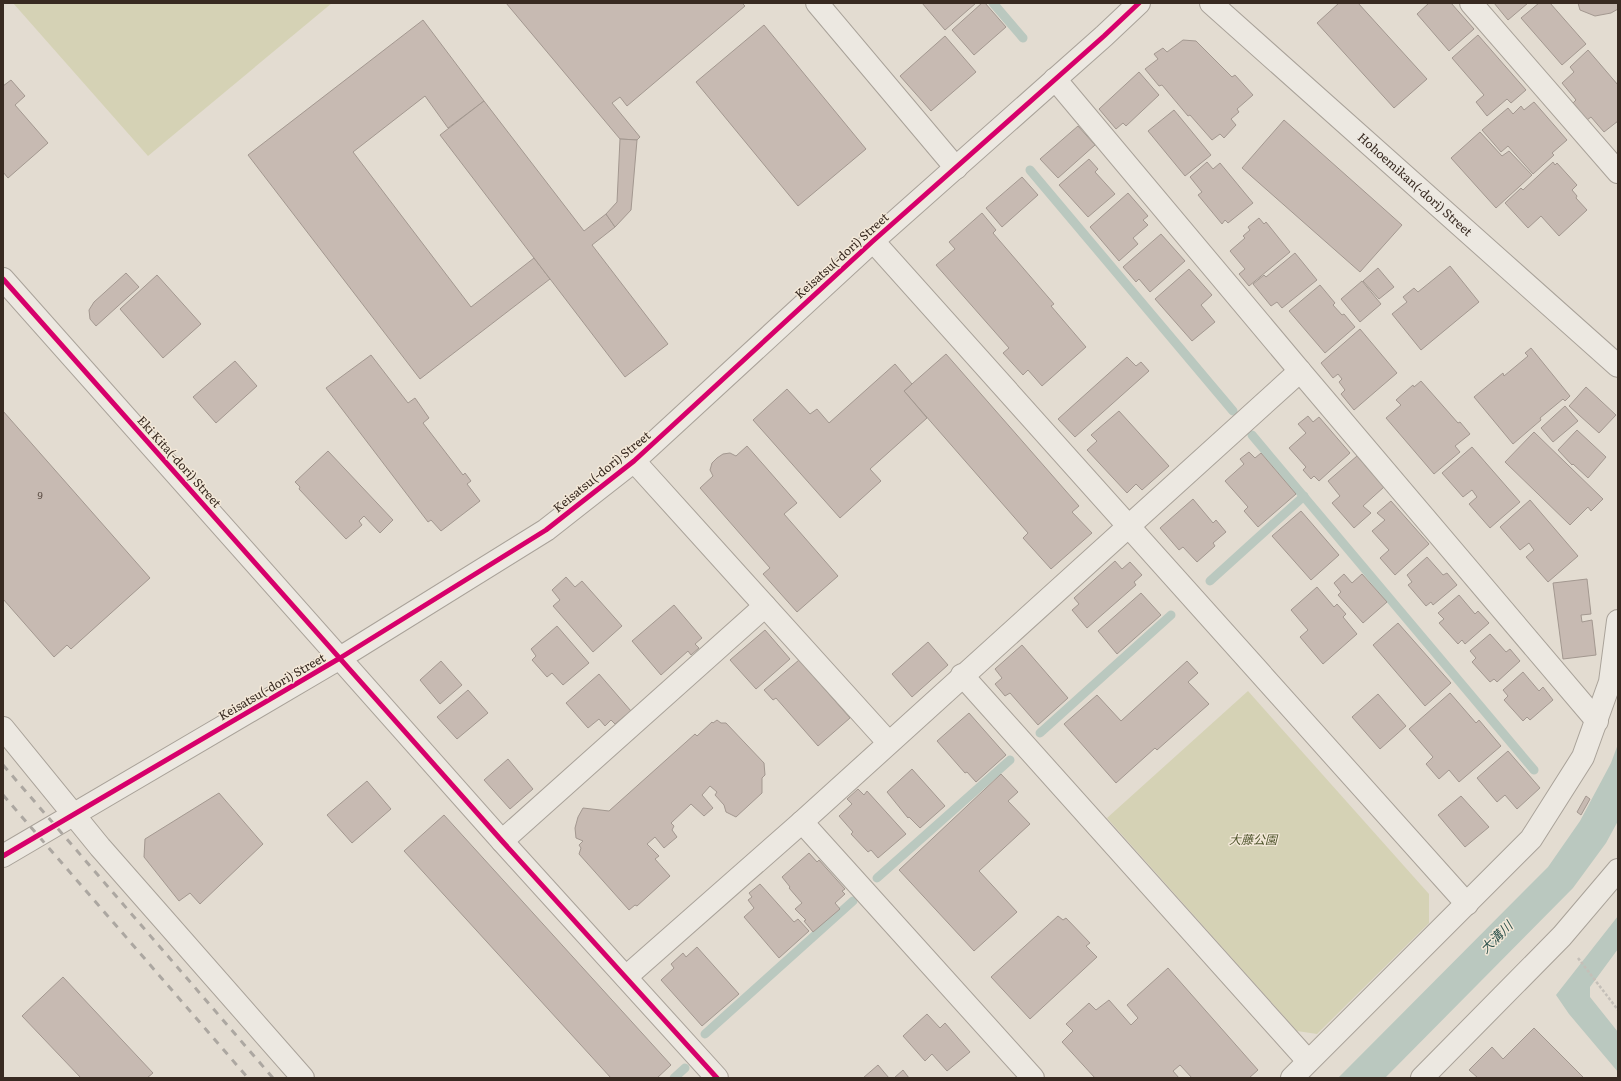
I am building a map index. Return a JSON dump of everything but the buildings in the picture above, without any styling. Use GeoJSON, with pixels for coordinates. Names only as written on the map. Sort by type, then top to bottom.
{"type":"FeatureCollection","features":[{"type":"Feature","properties":{"kind":"street"},"geometry":{"type":"LineString","coordinates":[[817,3],[956,168]]}},
{"type":"Feature","properties":{"kind":"street","name":"Keisatsu(-dori) Street"},"geometry":{"type":"LineString","coordinates":[[3,856],[340,658],[546,530],[634,461],[873,240],[956,168],[1139,3]]}},
{"type":"Feature","properties":{"kind":"street","name":"Hohoemikan(-dori) Street"},"geometry":{"type":"LineString","coordinates":[[1211,3],[1618,366]]}},
{"type":"Feature","properties":{"kind":"street"},"geometry":{"type":"LineString","coordinates":[[1471,3],[1618,172]]}},
{"type":"Feature","properties":{"kind":"street"},"geometry":{"type":"LineString","coordinates":[[1055,79],[1597,721]]}},
{"type":"Feature","properties":{"kind":"street"},"geometry":{"type":"LineString","coordinates":[[873,240],[1467,904]]}},
{"type":"Feature","properties":{"kind":"street","name":"Eki Kita(-dori) Street"},"geometry":{"type":"LineString","coordinates":[[6,289],[717,1078]]}},
{"type":"Feature","properties":{"kind":"street"},"geometry":{"type":"LineString","coordinates":[[626,977],[802,822],[888,742],[1300,371]]}},
{"type":"Feature","properties":{"kind":"street"},"geometry":{"type":"LineString","coordinates":[[634,461],[888,742]]}},
{"type":"Feature","properties":{"kind":"street"},"geometry":{"type":"LineString","coordinates":[[502,840],[765,606]]}},
{"type":"Feature","properties":{"kind":"street"},"geometry":{"type":"LineString","coordinates":[[1292,1078],[1531,839],[1583,757],[1610,682],[1618,621]]}},
{"type":"Feature","properties":{"kind":"street"},"geometry":{"type":"LineString","coordinates":[[962,675],[1308,1062]]}},
{"type":"Feature","properties":{"kind":"street"},"geometry":{"type":"LineString","coordinates":[[3,728],[100,847],[303,1078]]}},
{"type":"Feature","properties":{"kind":"street"},"geometry":{"type":"LineString","coordinates":[[802,822],[1033,1078]]}},
{"type":"Feature","properties":{"kind":"street"},"geometry":{"type":"LineString","coordinates":[[1422,1078],[1562,936],[1618,870]]}},
{"type":"Feature","properties":{"kind":"path"},"geometry":{"type":"LineString","coordinates":[[1562,936],[1618,1010]]}},
{"type":"Feature","properties":{"kind":"green space"},"geometry":{"type":"Polygon","coordinates":[[[13,3],[332,3],[148,156],[13,3]]]}},
{"type":"Feature","properties":{"kind":"green space","name":"大藤公園"},"geometry":{"type":"Polygon","coordinates":[[[1248,691],[1429,894],[1429,923],[1317,1034],[1297,1031],[1107,818],[1248,691]]]}},
{"type":"Feature","properties":{"kind":"water","name":"大溝川"},"geometry":{"type":"Polygon","coordinates":[[[1618,744],[1618,821],[1606,843],[1573,888],[1385,1078],[1338,1078],[1548,867],[1580,821],[1611,763],[1618,744]]]}},
{"type":"Feature","properties":{"kind":"water"},"geometry":{"type":"Polygon","coordinates":[[[1618,916],[1618,949],[1590,987],[1590,997],[1618,1032],[1618,1072],[1569,1014],[1556,995],[1618,916]]]}},
{"type":"Feature","properties":{"kind":"waterway"},"geometry":{"type":"LineString","coordinates":[[993,3],[1023,38]]}},
{"type":"Feature","properties":{"kind":"waterway"},"geometry":{"type":"LineString","coordinates":[[1030,170],[1233,411]]}},
{"type":"Feature","properties":{"kind":"waterway"},"geometry":{"type":"LineString","coordinates":[[1252,435],[1534,770]]}},
{"type":"Feature","properties":{"kind":"waterway"},"geometry":{"type":"LineString","coordinates":[[1210,581],[1304,496]]}},
{"type":"Feature","properties":{"kind":"waterway"},"geometry":{"type":"LineString","coordinates":[[1040,733],[1171,615]]}},
{"type":"Feature","properties":{"kind":"waterway"},"geometry":{"type":"LineString","coordinates":[[877,878],[1010,760]]}},
{"type":"Feature","properties":{"kind":"waterway"},"geometry":{"type":"LineString","coordinates":[[705,1034],[853,901]]}},
{"type":"Feature","properties":{"kind":"waterway"},"geometry":{"type":"LineString","coordinates":[[674,1078],[685,1068]]}},
{"type":"Feature","properties":{"kind":"railway"},"geometry":{"type":"LineString","coordinates":[[3,765],[273,1078]]}},
{"type":"Feature","properties":{"kind":"railway"},"geometry":{"type":"LineString","coordinates":[[3,795],[248,1078]]}},
{"type":"Feature","properties":{"kind":"cycle path"},"geometry":{"type":"LineString","coordinates":[[3,856],[340,658],[546,530],[634,461],[873,241],[1104,36],[1139,3]]}},
{"type":"Feature","properties":{"kind":"cycle path"},"geometry":{"type":"LineString","coordinates":[[3,279],[502,841],[717,1078]]}}]}
